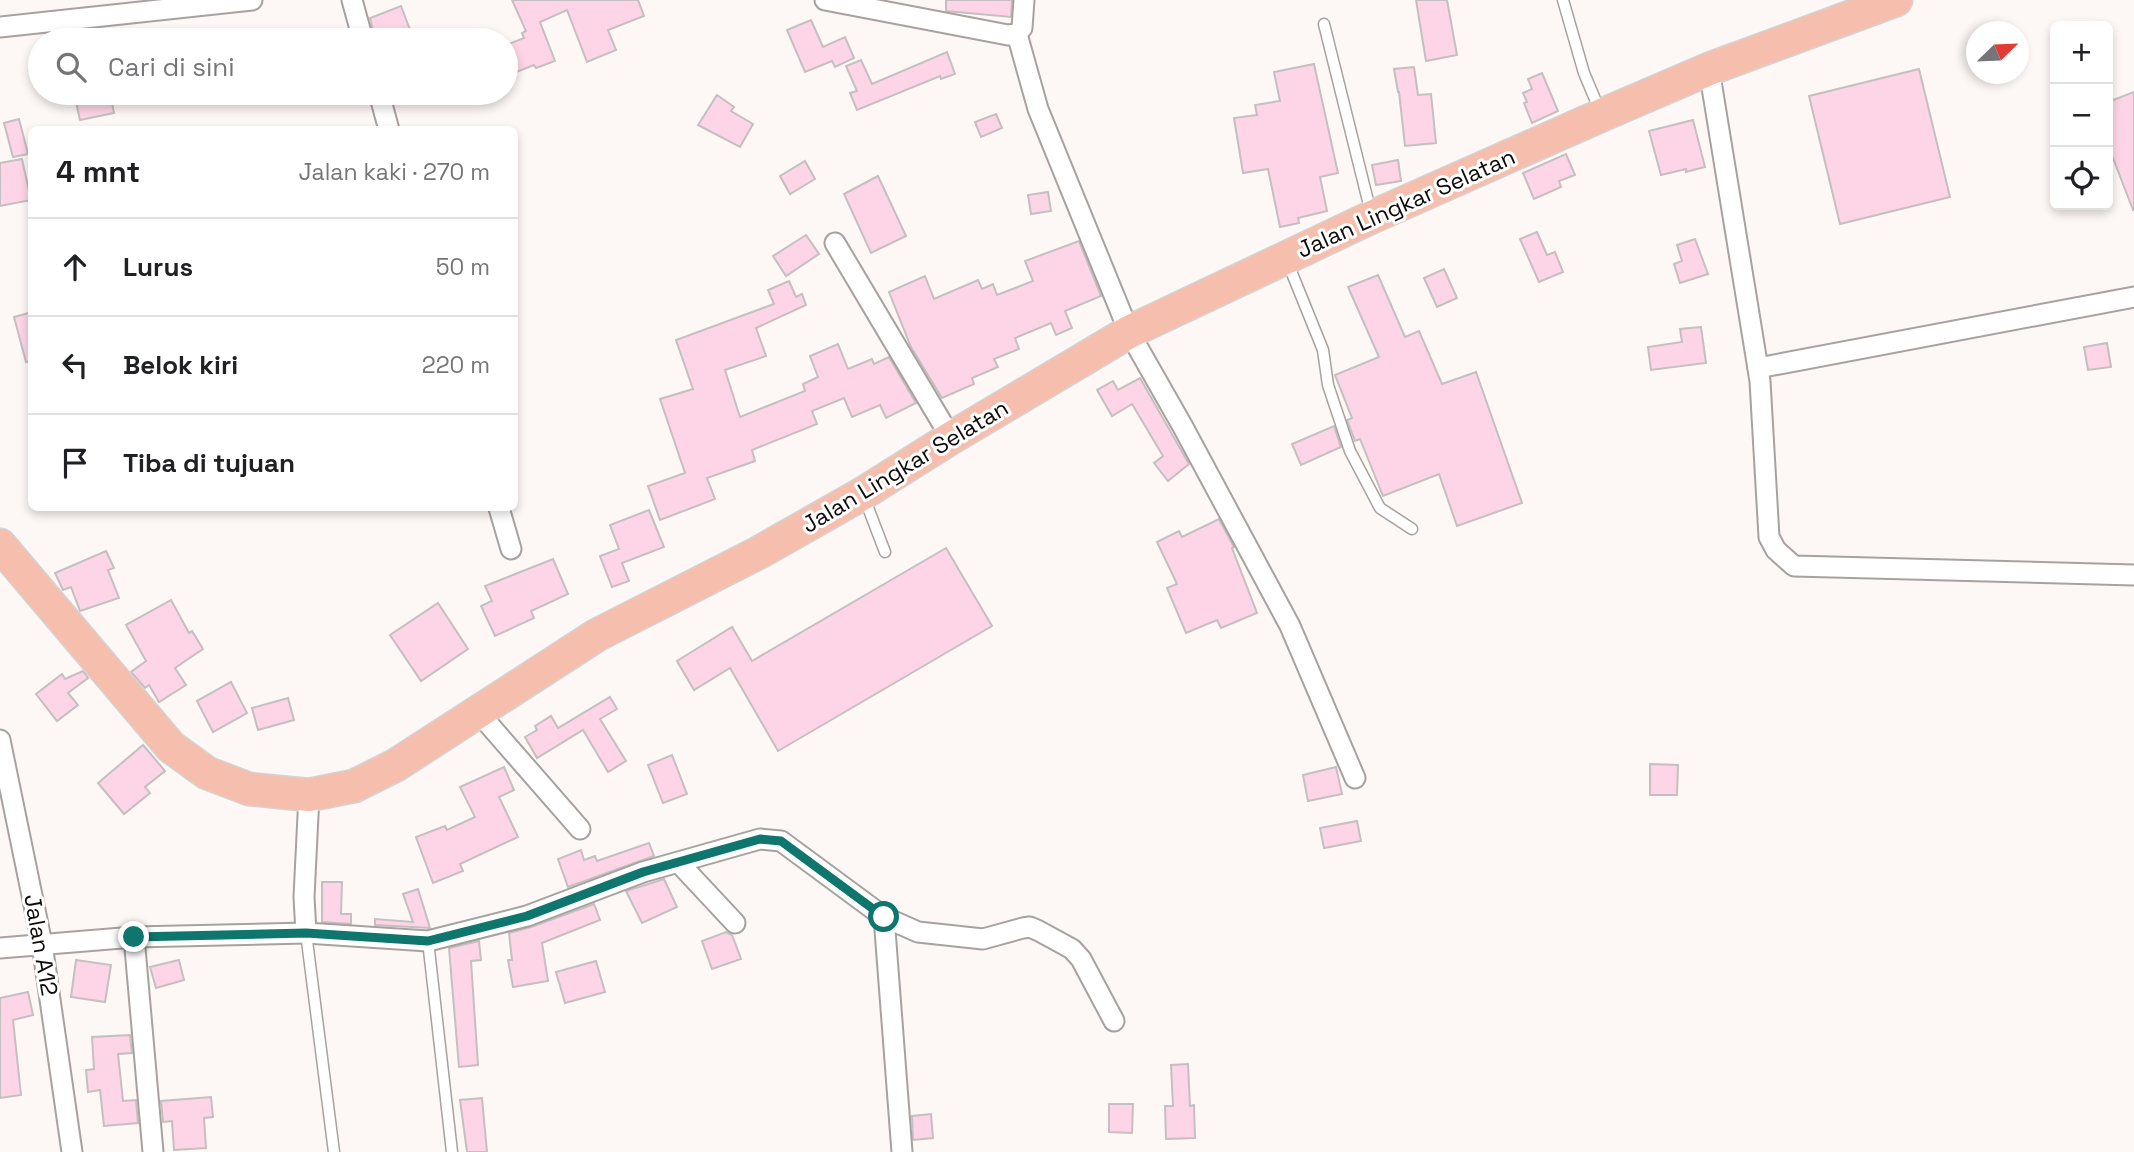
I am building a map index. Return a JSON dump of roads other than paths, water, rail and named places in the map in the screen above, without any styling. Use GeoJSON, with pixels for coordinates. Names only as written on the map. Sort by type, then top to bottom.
{"type":"FeatureCollection","features":[{"type":"Feature","properties":{"kind":"highway","name":"Jalan Lingkar Selatan"},"geometry":{"type":"LineString","coordinates":[[0,545],[171,747],[207,773],[249,789],[309,795],[354,786],[396,765],[597,635],[758,553],[862,494],[1129,332],[1371,217],[1602,115],[1709,69],[1896,0]]}},
{"type":"Feature","properties":{"kind":"street"},"geometry":{"type":"LineString","coordinates":[[0,27],[132,7],[252,0]]}},
{"type":"Feature","properties":{"kind":"street"},"geometry":{"type":"LineString","coordinates":[[352,0],[360,28]]}},
{"type":"Feature","properties":{"kind":"street"},"geometry":{"type":"LineString","coordinates":[[825,0],[1008,36],[1017,34],[1022,28],[1024,0]]}},
{"type":"Feature","properties":{"kind":"street"},"geometry":{"type":"LineString","coordinates":[[1017,34],[1038,109],[1129,332],[1290,625],[1355,778]]}},
{"type":"Feature","properties":{"kind":"street"},"geometry":{"type":"LineString","coordinates":[[1709,69],[1758,368],[1769,537],[1776,550],[1794,566],[2134,575]]}},
{"type":"Feature","properties":{"kind":"street"},"geometry":{"type":"LineString","coordinates":[[382,105],[388,126]]}},
{"type":"Feature","properties":{"kind":"street"},"geometry":{"type":"LineString","coordinates":[[835,243],[951,438]]}},
{"type":"Feature","properties":{"kind":"street"},"geometry":{"type":"LineString","coordinates":[[1758,368],[2134,297]]}},
{"type":"Feature","properties":{"kind":"street"},"geometry":{"type":"LineString","coordinates":[[500,511],[511,550]]}},
{"type":"Feature","properties":{"kind":"street"},"geometry":{"type":"LineString","coordinates":[[478,712],[580,829]]}},
{"type":"Feature","properties":{"kind":"street","name":"Jalan A12"},"geometry":{"type":"LineString","coordinates":[[0,740],[42,944],[72,1152]]}},
{"type":"Feature","properties":{"kind":"street"},"geometry":{"type":"LineString","coordinates":[[306,933],[304,897],[309,795]]}},
{"type":"Feature","properties":{"kind":"street"},"geometry":{"type":"LineString","coordinates":[[0,948],[134,937],[306,933],[428,941],[527,916],[643,872],[760,839],[781,841],[884,917],[918,932],[983,940],[1023,928],[1030,927],[1039,931],[1072,949],[1082,959],[1114,1021]]}},
{"type":"Feature","properties":{"kind":"street"},"geometry":{"type":"LineString","coordinates":[[679,863],[735,923]]}},
{"type":"Feature","properties":{"kind":"street"},"geometry":{"type":"LineString","coordinates":[[884,917],[902,1152]]}},
{"type":"Feature","properties":{"kind":"street"},"geometry":{"type":"LineString","coordinates":[[134,937],[153,1152]]}},
{"type":"Feature","properties":{"kind":"lane"},"geometry":{"type":"LineString","coordinates":[[1563,0],[1584,73],[1602,115]]}},
{"type":"Feature","properties":{"kind":"lane"},"geometry":{"type":"LineString","coordinates":[[1324,24],[1371,217]]}},
{"type":"Feature","properties":{"kind":"lane"},"geometry":{"type":"LineString","coordinates":[[1286,258],[1323,350],[1328,385],[1350,451],[1380,508],[1412,529]]}},
{"type":"Feature","properties":{"kind":"lane"},"geometry":{"type":"LineString","coordinates":[[862,494],[886,552]]}},
{"type":"Feature","properties":{"kind":"lane"},"geometry":{"type":"LineString","coordinates":[[306,933],[334,1152]]}},
{"type":"Feature","properties":{"kind":"lane"},"geometry":{"type":"LineString","coordinates":[[428,941],[452,1152]]}}]}
